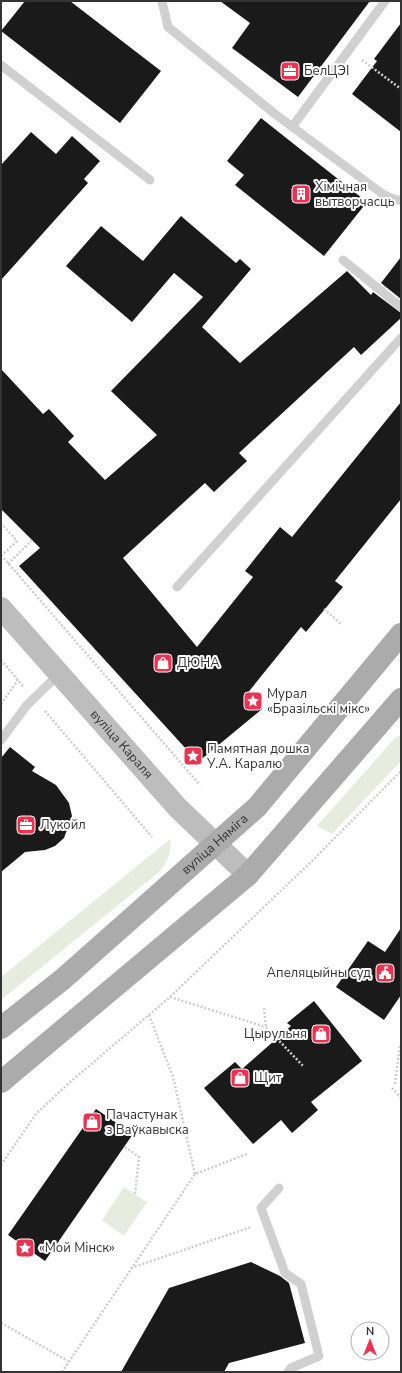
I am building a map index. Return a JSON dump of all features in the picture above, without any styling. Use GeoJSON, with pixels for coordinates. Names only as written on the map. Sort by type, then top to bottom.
{"type":"FeatureCollection","features":[{"type":"Feature","properties":{"kind":"main road","name":"вуліца Караля"},"geometry":{"type":"LineString","coordinates":[[1,608],[178,808],[248,875]]}},
{"type":"Feature","properties":{"kind":"main road","name":"вуліца Няміга"},"geometry":{"type":"LineString","coordinates":[[1,1028],[63,979],[257,807],[401,634]]}},
{"type":"Feature","properties":{"kind":"main road"},"geometry":{"type":"LineString","coordinates":[[1,1094],[8,1077],[248,875],[390,720],[401,699]]}},
{"type":"Feature","properties":{"kind":"lane"},"geometry":{"type":"LineString","coordinates":[[162,1],[168,28],[292,127],[384,195],[396,200],[401,200]]}},
{"type":"Feature","properties":{"kind":"lane"},"geometry":{"type":"LineString","coordinates":[[292,127],[385,1]]}},
{"type":"Feature","properties":{"kind":"lane"},"geometry":{"type":"LineString","coordinates":[[1,64],[150,180]]}},
{"type":"Feature","properties":{"kind":"lane"},"geometry":{"type":"LineString","coordinates":[[343,260],[401,307]]}},
{"type":"Feature","properties":{"kind":"lane"},"geometry":{"type":"LineString","coordinates":[[176,587],[401,338]]}},
{"type":"Feature","properties":{"kind":"lane"},"geometry":{"type":"LineString","coordinates":[[1,740],[27,705],[59,674]]}},
{"type":"Feature","properties":{"kind":"lane"},"geometry":{"type":"LineString","coordinates":[[279,1188],[261,1208],[285,1273],[301,1284],[319,1356],[292,1368],[288,1372]]}},
{"type":"Feature","properties":{"kind":"path"},"geometry":{"type":"LineString","coordinates":[[348,51],[401,89]]}},
{"type":"Feature","properties":{"kind":"path"},"geometry":{"type":"LineString","coordinates":[[1,523],[16,541],[1,556],[200,785]]}},
{"type":"Feature","properties":{"kind":"path"},"geometry":{"type":"LineString","coordinates":[[8,564],[32,540]]}},
{"type":"Feature","properties":{"kind":"path"},"geometry":{"type":"LineString","coordinates":[[324,609],[342,624]]}},
{"type":"Feature","properties":{"kind":"path"},"geometry":{"type":"LineString","coordinates":[[1,660],[152,837]]}},
{"type":"Feature","properties":{"kind":"path"},"geometry":{"type":"LineString","coordinates":[[1,704],[18,680]]}},
{"type":"Feature","properties":{"kind":"path"},"geometry":{"type":"LineString","coordinates":[[1,1165],[36,1114],[69,1083],[170,997],[313,860],[401,771]]}},
{"type":"Feature","properties":{"kind":"path"},"geometry":{"type":"LineString","coordinates":[[170,997],[266,1027],[304,1067]]}},
{"type":"Feature","properties":{"kind":"path"},"geometry":{"type":"LineString","coordinates":[[264,1008],[266,1027]]}},
{"type":"Feature","properties":{"kind":"path"},"geometry":{"type":"LineString","coordinates":[[149,1015],[173,1077],[195,1174]]}},
{"type":"Feature","properties":{"kind":"path"},"geometry":{"type":"LineString","coordinates":[[395,1084],[400,1044]]}},
{"type":"Feature","properties":{"kind":"path"},"geometry":{"type":"LineString","coordinates":[[392,1088],[401,1098]]}},
{"type":"Feature","properties":{"kind":"path"},"geometry":{"type":"LineString","coordinates":[[125,1147],[140,1157],[135,1194]]}},
{"type":"Feature","properties":{"kind":"path"},"geometry":{"type":"LineString","coordinates":[[62,1372],[195,1174],[247,1154]]}},
{"type":"Feature","properties":{"kind":"path"},"geometry":{"type":"LineString","coordinates":[[131,1268],[266,1222]]}},
{"type":"Feature","properties":{"kind":"path"},"geometry":{"type":"LineString","coordinates":[[1,1323],[68,1361]]}},
{"type":"Feature","properties":{"kind":"shaded area"},"geometry":{"type":"Polygon","coordinates":[[[401,735],[401,761],[332,834],[317,826],[395,738],[401,735]]]}},
{"type":"Feature","properties":{"kind":"shaded area"},"geometry":{"type":"Polygon","coordinates":[[[170,839],[169,857],[159,872],[1,1000],[1,977],[170,839]]]}},
{"type":"Feature","properties":{"kind":"shaded area"},"geometry":{"type":"Polygon","coordinates":[[[124,1187],[147,1202],[124,1236],[102,1220],[124,1187]]]}},
{"type":"Feature","properties":{"kind":"building"},"geometry":{"type":"Polygon","coordinates":[[[25,1],[70,1],[161,71],[120,123],[1,31],[25,1]]]}},
{"type":"Feature","properties":{"kind":"building","name":"БелЦЭІ"},"geometry":{"type":"Polygon","coordinates":[[[220,1],[370,1],[298,97],[232,48],[250,23],[220,1]]]}},
{"type":"Feature","properties":{"kind":"building"},"geometry":{"type":"Polygon","coordinates":[[[401,23],[401,132],[352,94],[377,61],[374,59],[401,23]]]}},
{"type":"Feature","properties":{"kind":"building","name":"Хімічная вытворчасць"},"geometry":{"type":"Polygon","coordinates":[[[261,118],[367,202],[324,256],[235,185],[244,175],[227,161],[261,118]]]}},
{"type":"Feature","properties":{"kind":"building"},"geometry":{"type":"Polygon","coordinates":[[[31,132],[56,154],[72,136],[100,161],[84,179],[88,183],[1,280],[1,165],[31,132]]]}},
{"type":"Feature","properties":{"kind":"building"},"geometry":{"type":"Polygon","coordinates":[[[181,216],[236,263],[240,259],[251,269],[202,327],[240,363],[347,271],[371,295],[373,292],[401,313],[401,318],[361,355],[354,347],[239,453],[247,461],[214,492],[205,483],[123,558],[197,647],[253,577],[245,571],[280,527],[292,537],[401,402],[401,499],[335,581],[343,587],[306,632],[301,627],[246,695],[262,709],[198,762],[19,566],[40,548],[1,509],[1,369],[43,414],[49,409],[74,436],[68,442],[105,480],[157,435],[111,391],[203,297],[174,273],[132,322],[66,266],[101,226],[143,261],[181,216]]]}},
{"type":"Feature","properties":{"kind":"building"},"geometry":{"type":"Polygon","coordinates":[[[401,257],[401,299],[381,283],[401,257]]]}},
{"type":"Feature","properties":{"kind":"building"},"geometry":{"type":"Polygon","coordinates":[[[10,747],[35,767],[32,771],[56,785],[69,803],[72,816],[64,838],[55,846],[45,850],[25,852],[1,872],[1,758],[10,747]]]}},
{"type":"Feature","properties":{"kind":"building","name":"Апеляцыйны суд"},"geometry":{"type":"Polygon","coordinates":[[[401,928],[401,995],[384,1020],[336,987],[368,941],[385,952],[401,928]]]}},
{"type":"Feature","properties":{"kind":"building"},"geometry":{"type":"Polygon","coordinates":[[[314,1001],[362,1061],[311,1102],[318,1110],[292,1133],[281,1120],[253,1144],[204,1088],[235,1062],[242,1069],[291,1026],[287,1023],[314,1001]]]}},
{"type":"Feature","properties":{"kind":"building"},"geometry":{"type":"Polygon","coordinates":[[[96,1109],[133,1134],[45,1261],[8,1235],[96,1109]]]}},
{"type":"Feature","properties":{"kind":"building"},"geometry":{"type":"Polygon","coordinates":[[[251,1262],[280,1276],[289,1283],[305,1343],[229,1363],[224,1372],[121,1372],[169,1288],[251,1262]]]}},
{"type":"Feature","properties":{"kind":"place","name":"БелЦЭІ"},"geometry":{"type":"Point","coordinates":[290,71]}},
{"type":"Feature","properties":{"kind":"place","name":"Хімічная вытворчасць"},"geometry":{"type":"Point","coordinates":[301,194]}},
{"type":"Feature","properties":{"kind":"place","name":"ДЮНА"},"geometry":{"type":"Point","coordinates":[163,663]}},
{"type":"Feature","properties":{"kind":"place","name":"Мурал «Бразільскі мікс»"},"geometry":{"type":"Point","coordinates":[253,701]}},
{"type":"Feature","properties":{"kind":"place","name":"Памятная дошка У.А. Каралю"},"geometry":{"type":"Point","coordinates":[193,756]}},
{"type":"Feature","properties":{"kind":"place","name":"Лукойл"},"geometry":{"type":"Point","coordinates":[26,825]}},
{"type":"Feature","properties":{"kind":"place","name":"Апеляцыйны суд"},"geometry":{"type":"Point","coordinates":[385,973]}},
{"type":"Feature","properties":{"kind":"place","name":"Цырульня"},"geometry":{"type":"Point","coordinates":[321,1034]}},
{"type":"Feature","properties":{"kind":"place","name":"Щит"},"geometry":{"type":"Point","coordinates":[240,1078]}},
{"type":"Feature","properties":{"kind":"place","name":"Пачастунак з Ваўкавыска"},"geometry":{"type":"Point","coordinates":[92,1122]}},
{"type":"Feature","properties":{"kind":"place","name":"«Мой Мінск»"},"geometry":{"type":"Point","coordinates":[25,1248]}}]}
